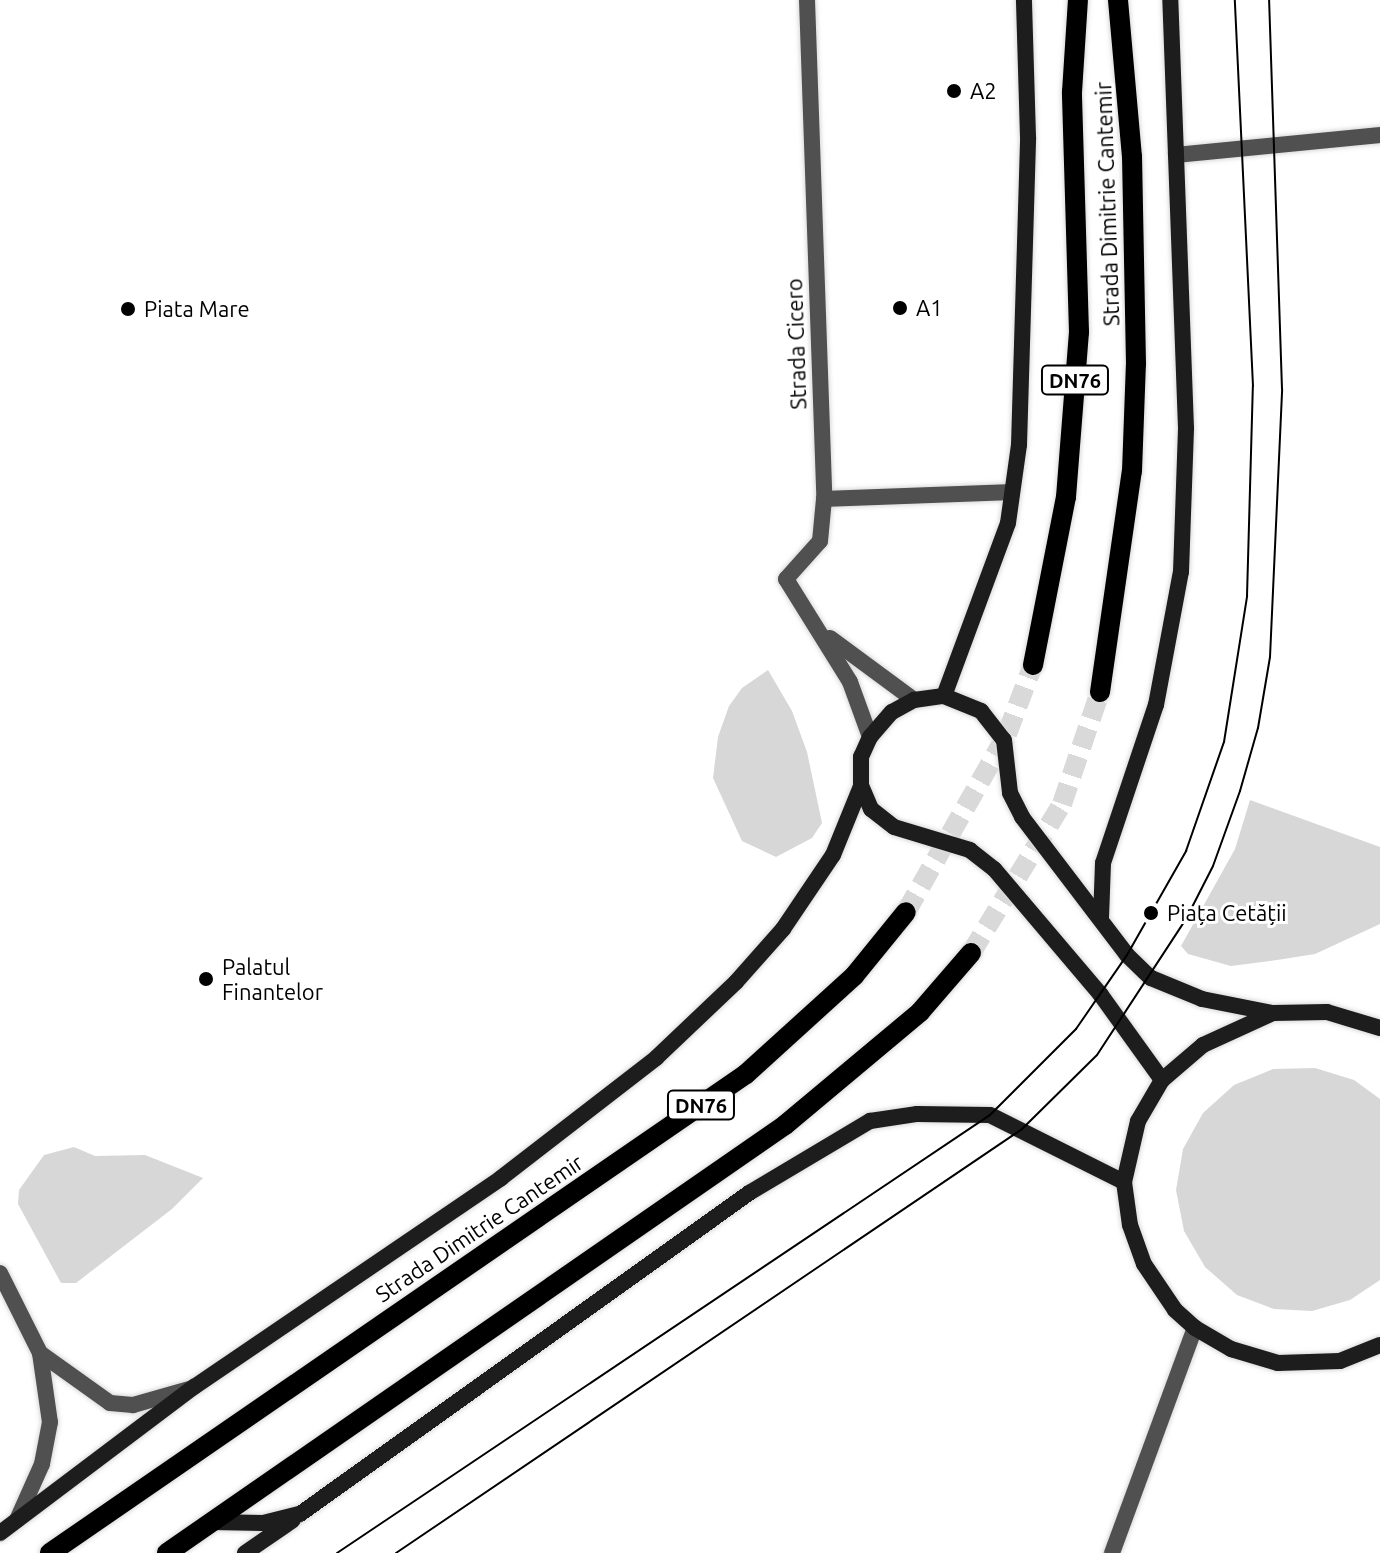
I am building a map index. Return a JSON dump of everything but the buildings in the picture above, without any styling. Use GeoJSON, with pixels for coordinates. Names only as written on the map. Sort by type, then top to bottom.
{"type":"FeatureCollection","features":[{"type":"Feature","properties":{"kind":"main road"},"geometry":{"type":"LineString","coordinates":[[944,696],[984,596],[1008,523],[1024,400],[1024,0]]}},
{"type":"Feature","properties":{"kind":"main road","name":"Strada Dimitrie Cantemir"},"geometry":{"type":"LineString","coordinates":[[1033,665],[1066,497],[1079,332],[1072,92],[1078,0]]}},
{"type":"Feature","properties":{"kind":"main road","name":"Strada Dimitrie Cantemir"},"geometry":{"type":"LineString","coordinates":[[1100,692],[1132,471],[1136,364],[1132,157],[1118,0]]}},
{"type":"Feature","properties":{"kind":"main road"},"geometry":{"type":"LineString","coordinates":[[1101,919],[1103,863],[1156,705],[1181,572],[1186,428],[1170,0]]}},
{"type":"Feature","properties":{"kind":"main road"},"geometry":{"type":"LineString","coordinates":[[0,1533],[194,1387],[501,1178],[656,1058],[736,982],[783,929],[833,855],[861,786],[861,757],[870,737],[892,712],[914,700],[944,696],[964,701],[996,724],[1009,754],[1010,793],[1022,817],[1151,978],[1202,999],[1273,1013],[1327,1012],[1380,1028]]}},
{"type":"Feature","properties":{"kind":"main road"},"geometry":{"type":"LineString","coordinates":[[861,786],[880,820],[970,850],[994,869],[1101,995],[1162,1080]]}},
{"type":"Feature","properties":{"kind":"main road","name":"Strada Dimitrie Cantemir"},"geometry":{"type":"LineString","coordinates":[[50,1553],[746,1074],[854,976],[906,912]]}},
{"type":"Feature","properties":{"kind":"main road"},"geometry":{"type":"LineString","coordinates":[[167,1553],[785,1125],[920,1012],[971,953]]}},
{"type":"Feature","properties":{"kind":"main road"},"geometry":{"type":"LineString","coordinates":[[1273,1013],[1203,1045],[1162,1080],[1138,1121],[1124,1182],[1130,1225],[1144,1264],[1175,1310],[1195,1328],[1231,1349],[1278,1363],[1340,1361],[1380,1345]]}},
{"type":"Feature","properties":{"kind":"main road"},"geometry":{"type":"LineString","coordinates":[[245,1553],[749,1193],[870,1121],[917,1114],[990,1115],[1124,1182]]}},
{"type":"Feature","properties":{"kind":"main road"},"geometry":{"type":"LineString","coordinates":[[212,1522],[263,1523],[300,1514]]}},
{"type":"Feature","properties":{"kind":"street","name":"Strada Cicero"},"geometry":{"type":"LineString","coordinates":[[807,0],[824,499],[820,541],[786,579],[820,629]]}},
{"type":"Feature","properties":{"kind":"street"},"geometry":{"type":"LineString","coordinates":[[1176,155],[1380,135]]}},
{"type":"Feature","properties":{"kind":"street"},"geometry":{"type":"LineString","coordinates":[[824,499],[1012,492]]}},
{"type":"Feature","properties":{"kind":"street"},"geometry":{"type":"LineString","coordinates":[[820,629],[914,700]]}},
{"type":"Feature","properties":{"kind":"street"},"geometry":{"type":"LineString","coordinates":[[820,629],[850,682],[870,737]]}},
{"type":"Feature","properties":{"kind":"street"},"geometry":{"type":"LineString","coordinates":[[0,1273],[40,1353],[50,1422],[42,1464],[17,1520]]}},
{"type":"Feature","properties":{"kind":"street"},"geometry":{"type":"LineString","coordinates":[[1112,1553],[1195,1328]]}},
{"type":"Feature","properties":{"kind":"street"},"geometry":{"type":"LineString","coordinates":[[40,1353],[110,1403],[133,1405],[194,1387]]}},
{"type":"Feature","properties":{"kind":"shaded area"},"geometry":{"type":"Polygon","coordinates":[[[768,670],[792,711],[807,752],[822,823],[812,838],[776,857],[742,841],[713,778],[718,737],[729,706],[742,688],[768,670]]]}},
{"type":"Feature","properties":{"kind":"shaded area"},"geometry":{"type":"Polygon","coordinates":[[[1250,800],[1380,847],[1380,924],[1315,954],[1277,960],[1231,966],[1188,954],[1181,946],[1235,849],[1250,800]]]}},
{"type":"Feature","properties":{"kind":"shaded area"},"geometry":{"type":"Polygon","coordinates":[[[1315,1068],[1354,1080],[1380,1099],[1380,1280],[1350,1300],[1312,1311],[1274,1309],[1237,1295],[1205,1267],[1184,1231],[1176,1190],[1183,1149],[1203,1113],[1234,1085],[1273,1069],[1315,1068]]]}},
{"type":"Feature","properties":{"kind":"shaded area"},"geometry":{"type":"Polygon","coordinates":[[[74,1147],[95,1156],[145,1155],[203,1178],[172,1209],[76,1283],[61,1283],[18,1204],[19,1190],[44,1155],[74,1147]]]}},
{"type":"Feature","properties":{"kind":"tunnel"},"geometry":{"type":"LineString","coordinates":[[906,912],[1007,734],[1033,665]]}},
{"type":"Feature","properties":{"kind":"tunnel"},"geometry":{"type":"LineString","coordinates":[[971,953],[1062,804],[1100,692]]}},
{"type":"Feature","properties":{"kind":"tram line"},"geometry":{"type":"LineString","coordinates":[[337,1553],[990,1115],[1076,1029],[1127,955],[1186,851],[1224,742],[1247,596],[1253,386],[1235,0]]}},
{"type":"Feature","properties":{"kind":"tram line"},"geometry":{"type":"LineString","coordinates":[[396,1553],[1022,1129],[1097,1055],[1186,919],[1213,866],[1240,791],[1258,728],[1270,657],[1282,389],[1269,0]]}},
{"type":"Feature","properties":{"kind":"place","name":"A2"},"geometry":{"type":"Point","coordinates":[954,91]}},
{"type":"Feature","properties":{"kind":"place","name":"A1"},"geometry":{"type":"Point","coordinates":[900,308]}},
{"type":"Feature","properties":{"kind":"place","name":"Piata Mare"},"geometry":{"type":"Point","coordinates":[128,309]}},
{"type":"Feature","properties":{"kind":"place","name":"Piața Cetății"},"geometry":{"type":"Point","coordinates":[1151,913]}},
{"type":"Feature","properties":{"kind":"place","name":"Palatul Finantelor"},"geometry":{"type":"Point","coordinates":[206,979]}}]}
